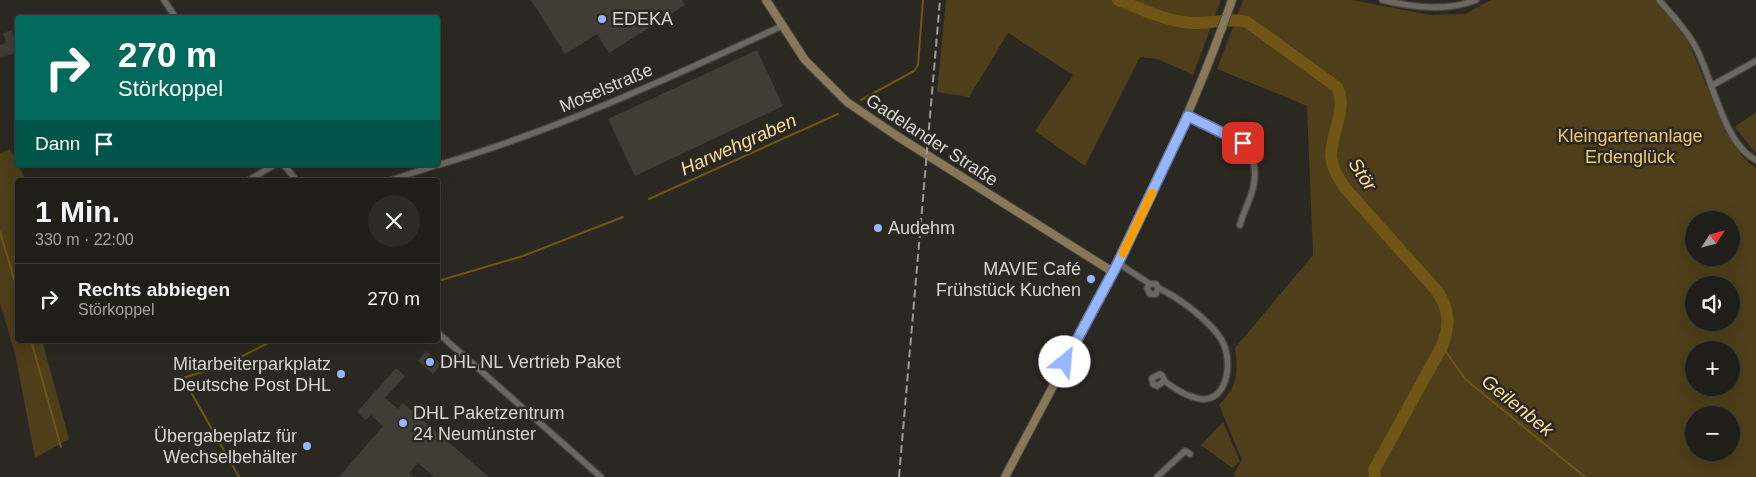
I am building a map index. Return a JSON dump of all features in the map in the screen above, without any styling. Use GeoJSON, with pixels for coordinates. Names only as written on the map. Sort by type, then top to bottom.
{"type":"FeatureCollection","features":[{"type":"Feature","properties":{"kind":"street"},"geometry":{"type":"LineString","coordinates":[[164,0],[174,15]]}},
{"type":"Feature","properties":{"kind":"street","name":"Gadelander Straße"},"geometry":{"type":"LineString","coordinates":[[766,0],[782,26],[819,76],[859,112],[1113,272]]}},
{"type":"Feature","properties":{"kind":"street"},"geometry":{"type":"LineString","coordinates":[[1005,477],[1118,263],[1188,116],[1232,0]]}},
{"type":"Feature","properties":{"kind":"street"},"geometry":{"type":"LineString","coordinates":[[1382,0],[1426,8],[1449,6],[1476,0]]}},
{"type":"Feature","properties":{"kind":"street"},"geometry":{"type":"LineString","coordinates":[[1659,0],[1696,46],[1711,86],[1736,139],[1750,157],[1756,160]]}},
{"type":"Feature","properties":{"kind":"street","name":"Moselstraße"},"geometry":{"type":"LineString","coordinates":[[440,164],[504,145],[596,110],[782,26]]}},
{"type":"Feature","properties":{"kind":"street"},"geometry":{"type":"LineString","coordinates":[[1711,86],[1756,61]]}},
{"type":"Feature","properties":{"kind":"street"},"geometry":{"type":"LineString","coordinates":[[1188,116],[1237,139],[1250,152],[1254,170],[1254,186],[1240,225]]}},
{"type":"Feature","properties":{"kind":"street"},"geometry":{"type":"LineString","coordinates":[[252,178],[271,167]]}},
{"type":"Feature","properties":{"kind":"street"},"geometry":{"type":"LineString","coordinates":[[286,167],[294,178]]}},
{"type":"Feature","properties":{"kind":"street","name":"Moselstraße"},"geometry":{"type":"LineString","coordinates":[[397,178],[431,167]]}},
{"type":"Feature","properties":{"kind":"street"},"geometry":{"type":"LineString","coordinates":[[1118,263],[1150,284],[1156,284],[1158,288],[1186,306],[1218,335],[1228,358],[1227,378],[1224,386],[1216,394],[1208,398],[1191,397],[1164,381]]}},
{"type":"Feature","properties":{"kind":"street"},"geometry":{"type":"LineString","coordinates":[[1150,284],[1147,288],[1150,294],[1156,294],[1158,288]]}},
{"type":"Feature","properties":{"kind":"street"},"geometry":{"type":"LineString","coordinates":[[440,335],[601,477]]}},
{"type":"Feature","properties":{"kind":"street"},"geometry":{"type":"LineString","coordinates":[[1157,477],[1185,452],[1190,454]]}},
{"type":"Feature","properties":{"kind":"green space"},"geometry":{"type":"Polygon","coordinates":[[[946,0],[1221,0],[1193,75],[1158,59],[1140,57],[1085,166],[1035,131],[1073,75],[1008,33],[969,97],[937,92],[946,0]]]}},
{"type":"Feature","properties":{"kind":"green space","name":"Kleingartenanlage Erdenglück"},"geometry":{"type":"Polygon","coordinates":[[[1243,0],[1352,0],[1430,15],[1465,14],[1491,0],[1655,0],[1681,30],[1724,126],[1744,158],[1756,168],[1756,477],[1236,477],[1233,475],[1242,460],[1219,405],[1230,392],[1235,379],[1235,348],[1313,255],[1307,106],[1217,69],[1243,0]]]}},
{"type":"Feature","properties":{"kind":"green space"},"geometry":{"type":"Polygon","coordinates":[[[1756,112],[1756,154],[1735,127],[1756,112]]]}},
{"type":"Feature","properties":{"kind":"green space"},"geometry":{"type":"Polygon","coordinates":[[[10,149],[15,159],[15,167],[19,167],[25,178],[15,178],[15,343],[43,343],[69,439],[35,458],[15,353],[0,303],[0,153],[10,149]]]}},
{"type":"Feature","properties":{"kind":"green space"},"geometry":{"type":"Polygon","coordinates":[[[1223,422],[1240,461],[1232,468],[1201,445],[1223,422]]]}},
{"type":"Feature","properties":{"kind":"building","name":"EDEKA"},"geometry":{"type":"Polygon","coordinates":[[[531,0],[682,0],[685,5],[609,53],[597,34],[565,54],[531,0]]]}},
{"type":"Feature","properties":{"kind":"building"},"geometry":{"type":"Polygon","coordinates":[[[12,30],[15,41],[15,53],[0,58],[0,45],[6,43],[3,33],[12,30]]]}},
{"type":"Feature","properties":{"kind":"building"},"geometry":{"type":"Polygon","coordinates":[[[757,50],[783,106],[635,176],[608,119],[757,50]]]}},
{"type":"Feature","properties":{"kind":"building","name":"DHL NL Vertrieb Paket"},"geometry":{"type":"Polygon","coordinates":[[[426,351],[441,364],[433,374],[418,361],[426,351]]]}},
{"type":"Feature","properties":{"kind":"building","name":"DHL Paketzentrum 24 Neumünster"},"geometry":{"type":"Polygon","coordinates":[[[396,368],[405,376],[385,398],[398,409],[403,403],[489,477],[434,477],[418,463],[409,473],[413,477],[339,477],[383,426],[371,415],[366,420],[357,412],[396,368]]]}},
{"type":"Feature","properties":{"kind":"waterway","name":"Harwehgraben"},"geometry":{"type":"LineString","coordinates":[[861,100],[914,71],[918,65],[923,0]]}},
{"type":"Feature","properties":{"kind":"waterway","name":"Stör"},"geometry":{"type":"LineString","coordinates":[[1118,0],[1155,15],[1183,22],[1200,23],[1234,20],[1247,22],[1337,87],[1341,103],[1331,156],[1336,173],[1345,188],[1437,291],[1444,305],[1447,318],[1442,346],[1374,470],[1375,477]]}},
{"type":"Feature","properties":{"kind":"waterway","name":"Harwehgraben"},"geometry":{"type":"LineString","coordinates":[[649,199],[838,114]]}},
{"type":"Feature","properties":{"kind":"waterway","name":"Harwehgraben"},"geometry":{"type":"LineString","coordinates":[[440,280],[523,256],[623,217]]}},
{"type":"Feature","properties":{"kind":"waterway"},"geometry":{"type":"LineString","coordinates":[[0,232],[15,282]]}},
{"type":"Feature","properties":{"kind":"waterway"},"geometry":{"type":"LineString","coordinates":[[32,343],[61,447]]}},
{"type":"Feature","properties":{"kind":"waterway","name":"Harwehgraben"},"geometry":{"type":"LineString","coordinates":[[239,477],[183,378],[225,365],[268,343]]}},
{"type":"Feature","properties":{"kind":"waterway","name":"Geilenbek"},"geometry":{"type":"LineString","coordinates":[[1442,346],[1465,379],[1585,477]]}},
{"type":"Feature","properties":{"kind":"railway"},"geometry":{"type":"LineString","coordinates":[[899,477],[940,0]]}},
{"type":"Feature","properties":{"kind":"slow traffic"},"geometry":{"type":"LineString","coordinates":[[1123,253],[1152,193]]}},
{"type":"Feature","properties":{"kind":"place","name":"EDEKA"},"geometry":{"type":"Point","coordinates":[602,19]}},
{"type":"Feature","properties":{"kind":"place","name":"Audehm"},"geometry":{"type":"Point","coordinates":[878,228]}},
{"type":"Feature","properties":{"kind":"place","name":"MAVIE Café Frühstück Kuchen"},"geometry":{"type":"Point","coordinates":[1091,279]}},
{"type":"Feature","properties":{"kind":"place","name":"DHL NL Vertrieb Paket"},"geometry":{"type":"Point","coordinates":[430,362]}},
{"type":"Feature","properties":{"kind":"place","name":"Mitarbeiterparkplatz Deutsche Post DHL"},"geometry":{"type":"Point","coordinates":[341,374]}},
{"type":"Feature","properties":{"kind":"place","name":"DHL Paketzentrum 24 Neumünster"},"geometry":{"type":"Point","coordinates":[403,423]}},
{"type":"Feature","properties":{"kind":"place","name":"Übergabeplatz für Wechselbehälter"},"geometry":{"type":"Point","coordinates":[307,446]}},
{"type":"Feature","properties":{"kind":"route"},"geometry":{"type":"LineString","coordinates":[[1065,362],[1118,263],[1188,116],[1243,143]]}}]}
